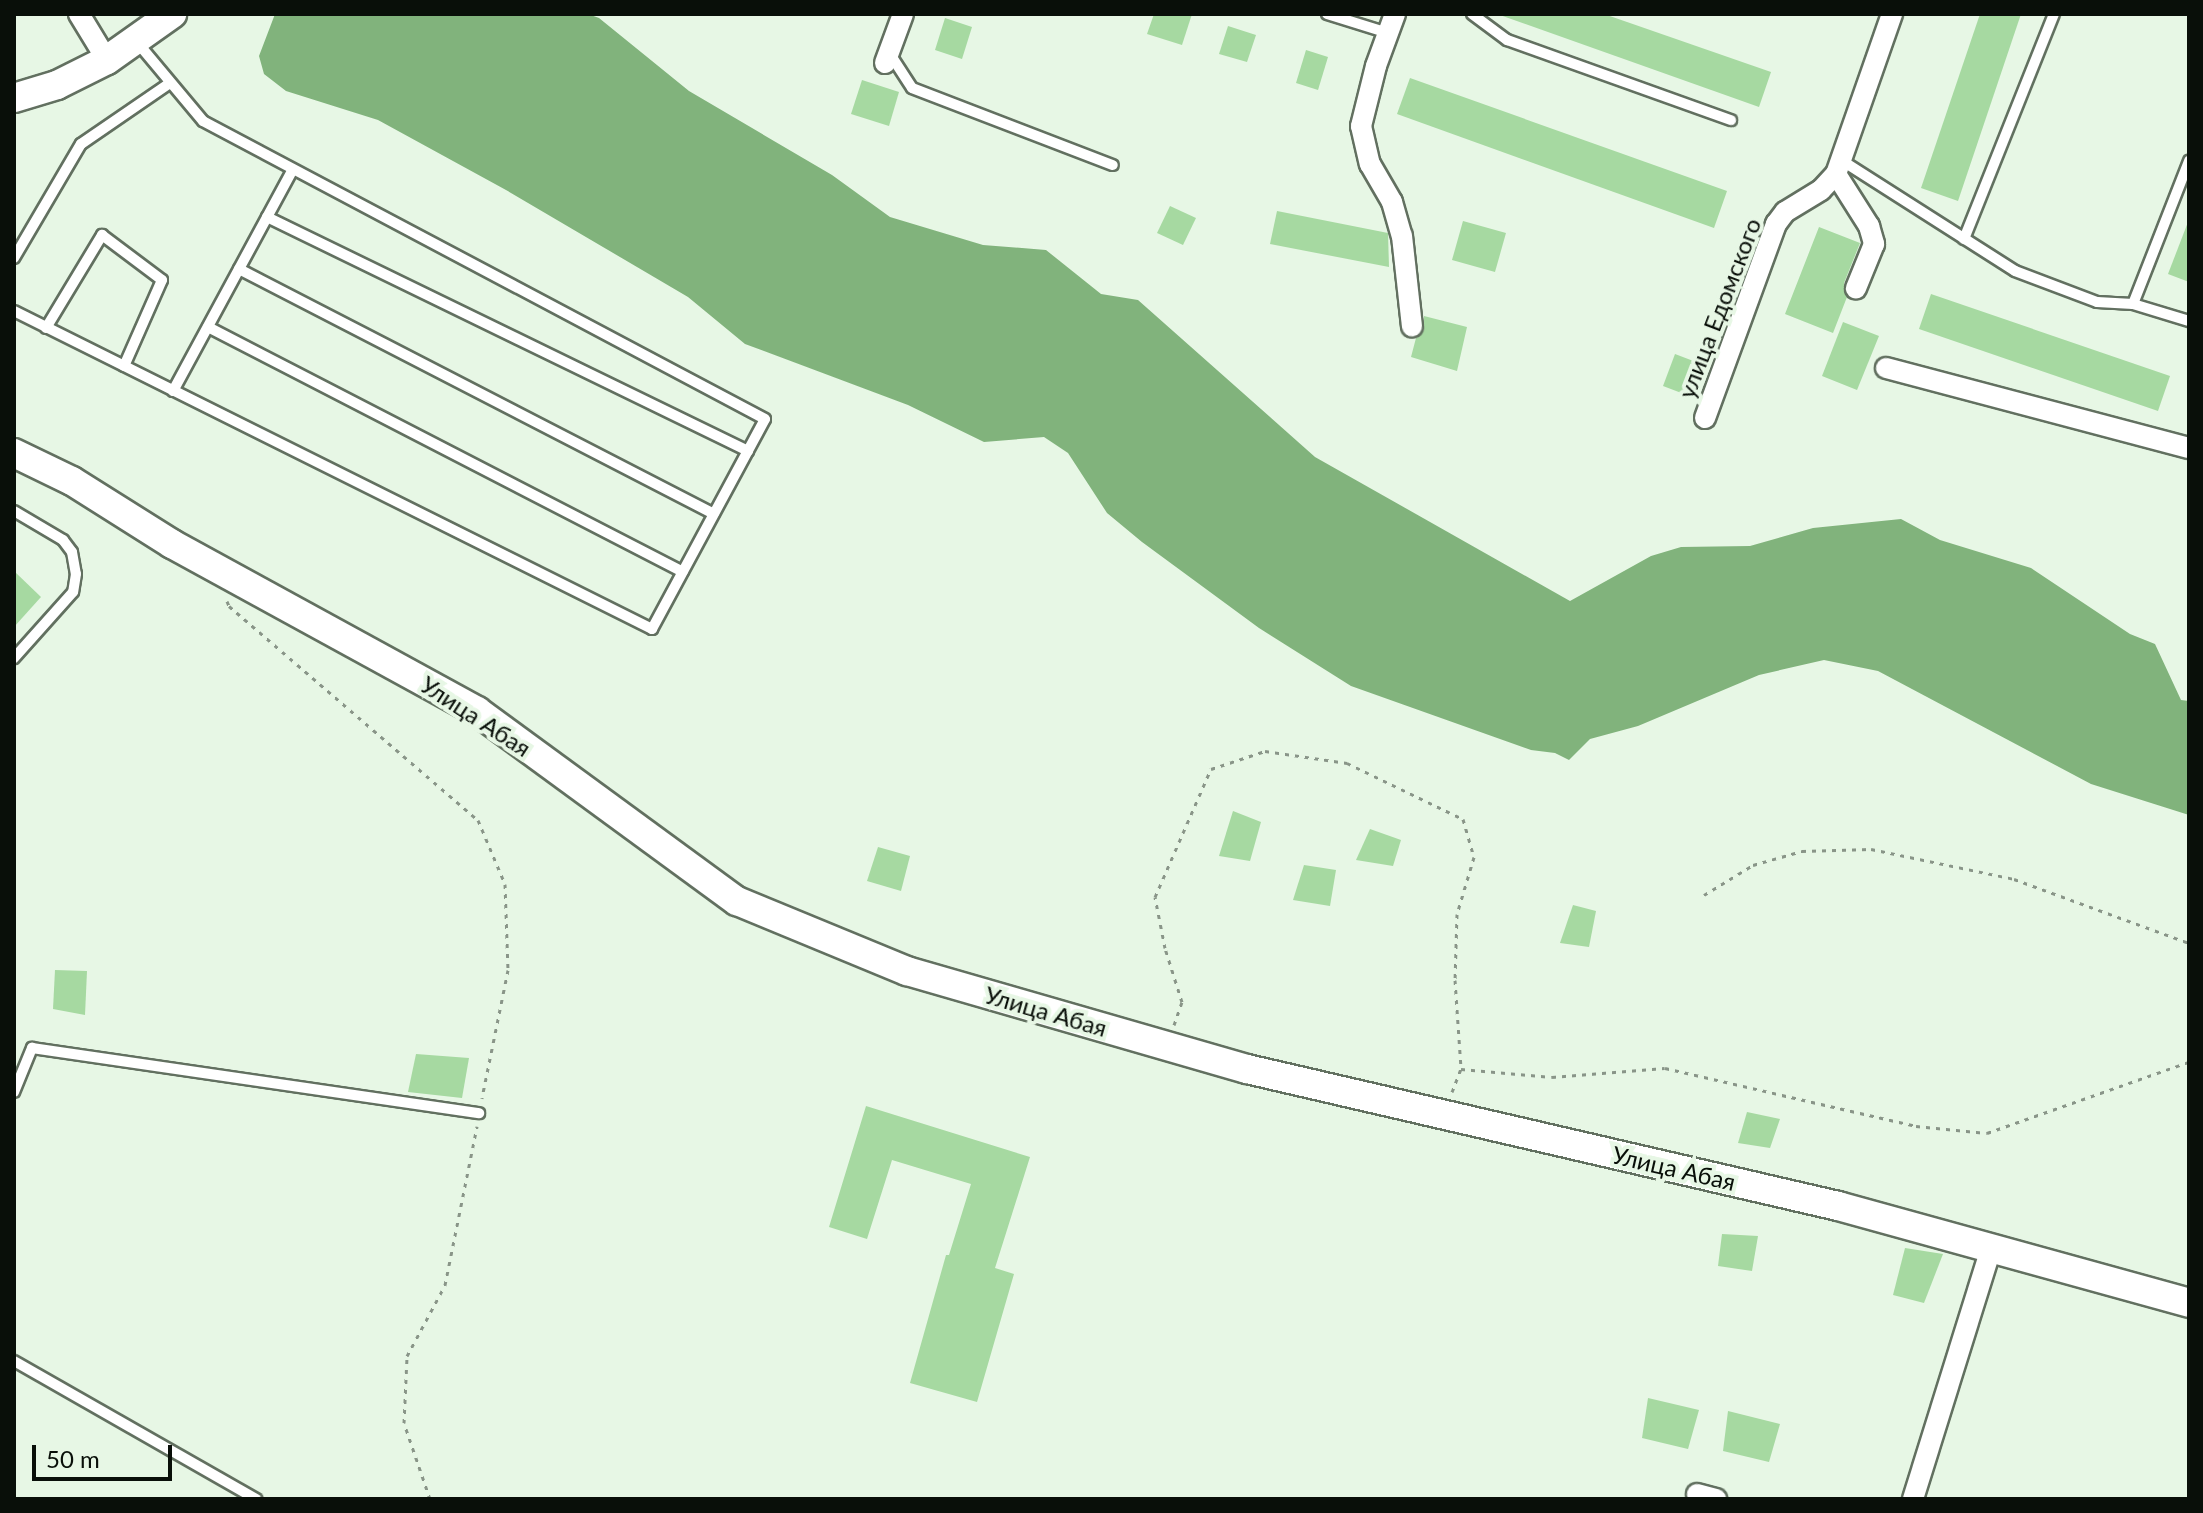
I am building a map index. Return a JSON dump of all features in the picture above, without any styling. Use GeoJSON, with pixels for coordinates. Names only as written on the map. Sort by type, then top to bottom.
{"type":"FeatureCollection","features":[{"type":"Feature","properties":{"kind":"street"},"geometry":{"type":"LineString","coordinates":[[79,14],[107,60]]}},
{"type":"Feature","properties":{"kind":"street"},"geometry":{"type":"LineString","coordinates":[[14,98],[57,85],[107,60],[172,14]]}},
{"type":"Feature","properties":{"kind":"street"},"geometry":{"type":"LineString","coordinates":[[887,58],[903,14]]}},
{"type":"Feature","properties":{"kind":"street"},"geometry":{"type":"LineString","coordinates":[[1856,288],[1874,244],[1869,226],[1839,167],[1892,14]]}},
{"type":"Feature","properties":{"kind":"street"},"geometry":{"type":"LineString","coordinates":[[1392,24],[1361,126],[1370,164],[1392,202],[1402,236],[1412,326]]}},
{"type":"Feature","properties":{"kind":"street","name":"улица Едомского"},"geometry":{"type":"LineString","coordinates":[[1705,418],[1776,224],[1785,212],[1821,190],[1839,167]]}},
{"type":"Feature","properties":{"kind":"street"},"geometry":{"type":"LineString","coordinates":[[1886,368],[2189,448]]}},
{"type":"Feature","properties":{"kind":"street","name":"Улица Абая"},"geometry":{"type":"LineString","coordinates":[[14,453],[72,481],[219,570],[477,711],[737,901],[907,971],[1247,1069],[1838,1206],[2189,1303]]}},
{"type":"Feature","properties":{"kind":"street"},"geometry":{"type":"LineString","coordinates":[[1913,1499],[1991,1249]]}},
{"type":"Feature","properties":{"kind":"lane"},"geometry":{"type":"LineString","coordinates":[[1327,14],[1392,24]]}},
{"type":"Feature","properties":{"kind":"lane"},"geometry":{"type":"LineString","coordinates":[[1472,14],[1507,40],[1731,120]]}},
{"type":"Feature","properties":{"kind":"lane"},"geometry":{"type":"LineString","coordinates":[[1964,239],[2054,14]]}},
{"type":"Feature","properties":{"kind":"lane"},"geometry":{"type":"LineString","coordinates":[[14,311],[652,629],[765,419],[203,121],[135,40]]}},
{"type":"Feature","properties":{"kind":"lane"},"geometry":{"type":"LineString","coordinates":[[887,58],[912,88],[1113,165]]}},
{"type":"Feature","properties":{"kind":"lane"},"geometry":{"type":"LineString","coordinates":[[14,258],[81,144],[170,83]]}},
{"type":"Feature","properties":{"kind":"lane"},"geometry":{"type":"LineString","coordinates":[[2133,304],[2189,161]]}},
{"type":"Feature","properties":{"kind":"lane"},"geometry":{"type":"LineString","coordinates":[[1839,167],[2015,271],[2097,302],[2133,304],[2189,321]]}},
{"type":"Feature","properties":{"kind":"lane"},"geometry":{"type":"LineString","coordinates":[[173,391],[293,169]]}},
{"type":"Feature","properties":{"kind":"lane"},"geometry":{"type":"LineString","coordinates":[[267,217],[748,451]]}},
{"type":"Feature","properties":{"kind":"lane"},"geometry":{"type":"LineString","coordinates":[[46,328],[102,235],[162,280],[124,366]]}},
{"type":"Feature","properties":{"kind":"lane"},"geometry":{"type":"LineString","coordinates":[[239,269],[714,514]]}},
{"type":"Feature","properties":{"kind":"lane"},"geometry":{"type":"LineString","coordinates":[[208,327],[683,572]]}},
{"type":"Feature","properties":{"kind":"lane"},"geometry":{"type":"LineString","coordinates":[[14,511],[63,540],[72,552],[76,574],[73,592],[14,658]]}},
{"type":"Feature","properties":{"kind":"lane"},"geometry":{"type":"LineString","coordinates":[[14,1092],[32,1048],[479,1113]]}},
{"type":"Feature","properties":{"kind":"lane"},"geometry":{"type":"LineString","coordinates":[[14,1361],[256,1499]]}},
{"type":"Feature","properties":{"kind":"path"},"geometry":{"type":"LineString","coordinates":[[219,570],[229,606],[478,820],[505,884],[508,970],[445,1285],[407,1356],[404,1423],[430,1499]]}},
{"type":"Feature","properties":{"kind":"path"},"geometry":{"type":"LineString","coordinates":[[1167,1046],[1182,1002],[1165,948],[1155,897],[1211,769],[1265,751],[1347,763],[1463,819],[1474,857],[1457,914],[1455,980],[1461,1069],[1443,1115]]}},
{"type":"Feature","properties":{"kind":"path"},"geometry":{"type":"LineString","coordinates":[[1704,895],[1753,865],[1802,851],[1871,849],[2014,879],[2189,943]]}},
{"type":"Feature","properties":{"kind":"path"},"geometry":{"type":"LineString","coordinates":[[1461,1069],[1552,1077],[1665,1068],[1916,1126],[1987,1133],[2189,1062]]}},
{"type":"Feature","properties":{"kind":"shaded area"},"geometry":{"type":"Polygon","coordinates":[[[275,14],[588,14],[599,18],[689,91],[832,175],[890,217],[983,245],[1046,250],[1101,294],[1138,300],[1315,457],[1570,601],[1651,556],[1681,547],[1750,546],[1813,528],[1901,519],[1940,540],[2031,568],[2130,634],[2155,644],[2181,700],[2189,701],[2189,815],[2091,784],[1878,671],[1824,660],[1759,675],[1638,726],[1590,739],[1569,760],[1555,753],[1531,750],[1351,686],[1259,628],[1142,542],[1107,513],[1068,453],[1044,437],[984,442],[908,405],[745,344],[688,297],[506,190],[378,120],[286,91],[264,74],[259,56],[275,14]]]}},
{"type":"Feature","properties":{"kind":"building"},"geometry":{"type":"Polygon","coordinates":[[[1154,14],[1192,14],[1182,45],[1147,34],[1154,14]]]}},
{"type":"Feature","properties":{"kind":"building"},"geometry":{"type":"Polygon","coordinates":[[[1497,14],[1604,14],[1771,72],[1759,107],[1497,14]]]}},
{"type":"Feature","properties":{"kind":"building"},"geometry":{"type":"Polygon","coordinates":[[[1980,14],[2021,14],[1958,201],[1921,188],[1980,14]]]}},
{"type":"Feature","properties":{"kind":"building"},"geometry":{"type":"Polygon","coordinates":[[[945,18],[972,27],[962,59],[935,50],[945,18]]]}},
{"type":"Feature","properties":{"kind":"building"},"geometry":{"type":"Polygon","coordinates":[[[1228,26],[1256,35],[1247,62],[1219,54],[1228,26]]]}},
{"type":"Feature","properties":{"kind":"building"},"geometry":{"type":"Polygon","coordinates":[[[1306,50],[1328,57],[1318,90],[1296,83],[1306,50]]]}},
{"type":"Feature","properties":{"kind":"building"},"geometry":{"type":"Polygon","coordinates":[[[1410,78],[1727,191],[1714,228],[1397,114],[1410,78]]]}},
{"type":"Feature","properties":{"kind":"building"},"geometry":{"type":"Polygon","coordinates":[[[862,80],[899,92],[889,126],[851,114],[862,80]]]}},
{"type":"Feature","properties":{"kind":"building"},"geometry":{"type":"Polygon","coordinates":[[[1170,206],[1196,218],[1183,245],[1157,233],[1170,206]]]}},
{"type":"Feature","properties":{"kind":"building"},"geometry":{"type":"Polygon","coordinates":[[[1277,211],[1388,233],[1389,267],[1270,244],[1277,211]]]}},
{"type":"Feature","properties":{"kind":"building"},"geometry":{"type":"Polygon","coordinates":[[[1463,221],[1506,233],[1495,272],[1452,260],[1463,221]]]}},
{"type":"Feature","properties":{"kind":"building"},"geometry":{"type":"Polygon","coordinates":[[[2189,222],[2189,282],[2168,274],[2189,222]]]}},
{"type":"Feature","properties":{"kind":"building"},"geometry":{"type":"Polygon","coordinates":[[[1819,227],[1860,243],[1844,283],[1847,297],[1833,333],[1785,314],[1819,227]]]}},
{"type":"Feature","properties":{"kind":"building"},"geometry":{"type":"Polygon","coordinates":[[[1931,294],[2170,376],[2158,411],[1919,329],[1931,294]]]}},
{"type":"Feature","properties":{"kind":"building"},"geometry":{"type":"Polygon","coordinates":[[[1424,316],[1467,327],[1457,371],[1411,357],[1416,338],[1424,330],[1424,316]]]}},
{"type":"Feature","properties":{"kind":"building"},"geometry":{"type":"Polygon","coordinates":[[[1843,322],[1879,336],[1857,390],[1822,376],[1843,322]]]}},
{"type":"Feature","properties":{"kind":"building"},"geometry":{"type":"Polygon","coordinates":[[[1675,354],[1696,362],[1684,394],[1663,386],[1675,354]]]}},
{"type":"Feature","properties":{"kind":"building"},"geometry":{"type":"Polygon","coordinates":[[[14,571],[41,597],[14,627],[14,571]]]}},
{"type":"Feature","properties":{"kind":"building"},"geometry":{"type":"Polygon","coordinates":[[[1233,811],[1261,822],[1250,861],[1219,856],[1233,811]]]}},
{"type":"Feature","properties":{"kind":"building"},"geometry":{"type":"Polygon","coordinates":[[[1370,829],[1401,840],[1393,866],[1356,860],[1370,829]]]}},
{"type":"Feature","properties":{"kind":"building"},"geometry":{"type":"Polygon","coordinates":[[[878,847],[910,856],[901,891],[867,881],[878,847]]]}},
{"type":"Feature","properties":{"kind":"building"},"geometry":{"type":"Polygon","coordinates":[[[1304,865],[1336,870],[1330,906],[1293,900],[1304,865]]]}},
{"type":"Feature","properties":{"kind":"building"},"geometry":{"type":"Polygon","coordinates":[[[1573,905],[1596,911],[1589,947],[1560,943],[1573,905]]]}},
{"type":"Feature","properties":{"kind":"building"},"geometry":{"type":"Polygon","coordinates":[[[55,970],[87,971],[85,1015],[53,1009],[55,970]]]}},
{"type":"Feature","properties":{"kind":"building"},"geometry":{"type":"Polygon","coordinates":[[[416,1054],[469,1058],[462,1098],[408,1092],[416,1054]]]}},
{"type":"Feature","properties":{"kind":"building"},"geometry":{"type":"Polygon","coordinates":[[[866,1106],[1030,1157],[995,1268],[1014,1274],[977,1402],[910,1383],[946,1255],[949,1255],[971,1184],[892,1160],[867,1239],[829,1227],[866,1106]]]}},
{"type":"Feature","properties":{"kind":"building"},"geometry":{"type":"Polygon","coordinates":[[[1747,1112],[1780,1119],[1770,1148],[1738,1143],[1747,1112]]]}},
{"type":"Feature","properties":{"kind":"building"},"geometry":{"type":"Polygon","coordinates":[[[1722,1234],[1758,1236],[1752,1271],[1718,1266],[1722,1234]]]}},
{"type":"Feature","properties":{"kind":"building"},"geometry":{"type":"Polygon","coordinates":[[[1905,1248],[1943,1254],[1924,1303],[1893,1295],[1905,1248]]]}},
{"type":"Feature","properties":{"kind":"building"},"geometry":{"type":"Polygon","coordinates":[[[1648,1398],[1699,1410],[1688,1449],[1642,1438],[1648,1398]]]}},
{"type":"Feature","properties":{"kind":"building"},"geometry":{"type":"Polygon","coordinates":[[[1728,1411],[1780,1424],[1769,1462],[1723,1451],[1728,1411]]]}}]}
